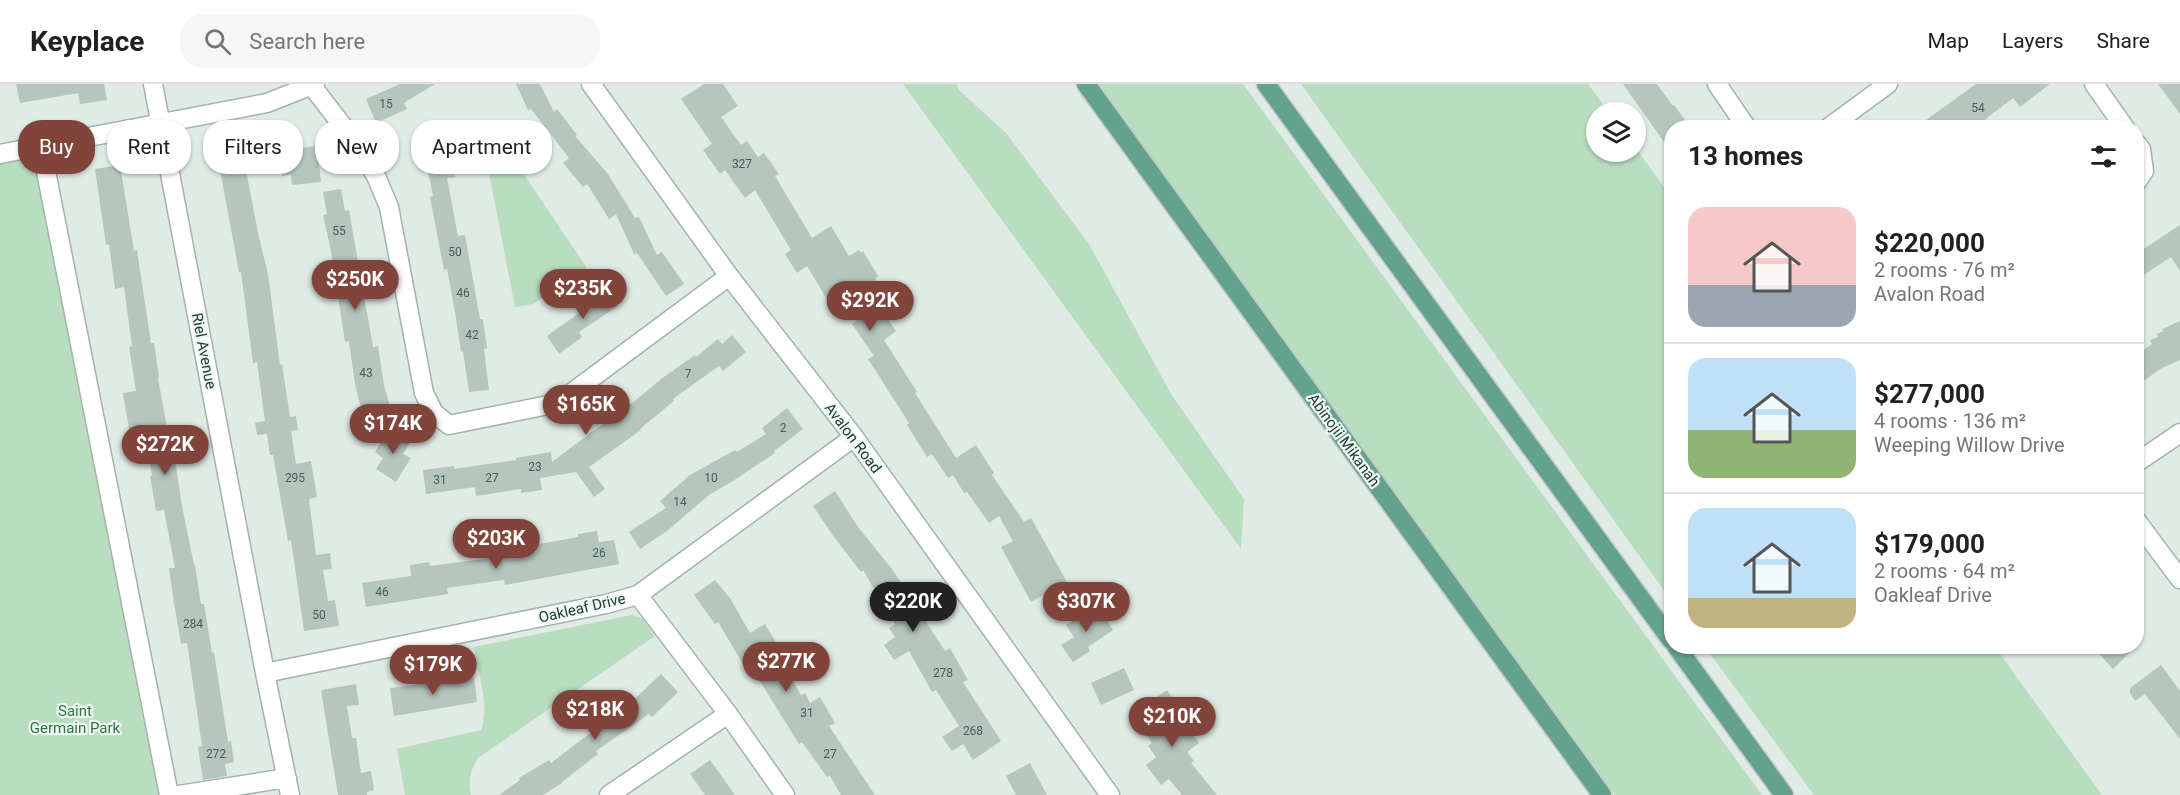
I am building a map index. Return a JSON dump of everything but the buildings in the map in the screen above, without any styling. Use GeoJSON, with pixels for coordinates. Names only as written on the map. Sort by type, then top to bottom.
{"type":"FeatureCollection","features":[{"type":"Feature","properties":{"kind":"main road","name":"Abinojii Mikanah"},"geometry":{"type":"LineString","coordinates":[[1086,84],[1602,795]]}},
{"type":"Feature","properties":{"kind":"main road"},"geometry":{"type":"LineString","coordinates":[[1266,84],[1664,630]]}},
{"type":"Feature","properties":{"kind":"main road"},"geometry":{"type":"LineString","coordinates":[[1682,654],[1784,795]]}},
{"type":"Feature","properties":{"kind":"street","name":"Riel Avenue"},"geometry":{"type":"LineString","coordinates":[[153,84],[160,120]]}},
{"type":"Feature","properties":{"kind":"street","name":"Avalon Road"},"geometry":{"type":"LineString","coordinates":[[591,84],[729,276],[854,437],[1110,795]]}},
{"type":"Feature","properties":{"kind":"street"},"geometry":{"type":"LineString","coordinates":[[1718,84],[1742,120]]}},
{"type":"Feature","properties":{"kind":"street"},"geometry":{"type":"LineString","coordinates":[[1839,120],[1888,84]]}},
{"type":"Feature","properties":{"kind":"street"},"geometry":{"type":"LineString","coordinates":[[2094,84],[2119,120]]}},
{"type":"Feature","properties":{"kind":"street"},"geometry":{"type":"LineString","coordinates":[[177,120],[267,103],[314,85],[359,147],[376,176],[389,207],[424,393],[434,413],[449,425],[558,403],[729,276]]}},
{"type":"Feature","properties":{"kind":"street"},"geometry":{"type":"LineString","coordinates":[[0,154],[18,150]]}},
{"type":"Feature","properties":{"kind":"street"},"geometry":{"type":"LineString","coordinates":[[47,174],[169,795]]}},
{"type":"Feature","properties":{"kind":"street","name":"Riel Avenue"},"geometry":{"type":"LineString","coordinates":[[171,174],[288,787]]}},
{"type":"Feature","properties":{"kind":"street"},"geometry":{"type":"LineString","coordinates":[[2144,458],[2180,433]]}},
{"type":"Feature","properties":{"kind":"street","name":"Oakleaf Drive"},"geometry":{"type":"LineString","coordinates":[[265,673],[606,604],[638,595],[854,437]]}},
{"type":"Feature","properties":{"kind":"street"},"geometry":{"type":"LineString","coordinates":[[2144,531],[2180,579]]}},
{"type":"Feature","properties":{"kind":"street"},"geometry":{"type":"LineString","coordinates":[[638,595],[728,714],[785,795]]}},
{"type":"Feature","properties":{"kind":"street"},"geometry":{"type":"LineString","coordinates":[[609,795],[728,714]]}},
{"type":"Feature","properties":{"kind":"street"},"geometry":{"type":"LineString","coordinates":[[179,795],[288,787]]}},
{"type":"Feature","properties":{"kind":"green space"},"geometry":{"type":"Polygon","coordinates":[[[903,84],[957,84],[959,90],[1006,133],[1089,244],[1171,394],[1244,499],[1241,549],[903,84]]]}},
{"type":"Feature","properties":{"kind":"green space"},"geometry":{"type":"Polygon","coordinates":[[[1097,84],[1243,84],[1762,795],[1615,795],[1097,84]]]}},
{"type":"Feature","properties":{"kind":"green space"},"geometry":{"type":"Polygon","coordinates":[[[1301,84],[1588,84],[1602,102],[1586,102],[1586,162],[1646,162],[1664,187],[1664,590],[1301,84]]]}},
{"type":"Feature","properties":{"kind":"green space","name":"Saint Germain Park"},"geometry":{"type":"Polygon","coordinates":[[[18,160],[18,174],[38,174],[166,795],[0,795],[0,163],[18,160]]]}},
{"type":"Feature","properties":{"kind":"green space"},"geometry":{"type":"Polygon","coordinates":[[[489,174],[524,174],[587,268],[533,304],[515,307],[489,174]]]}},
{"type":"Feature","properties":{"kind":"green space"},"geometry":{"type":"Polygon","coordinates":[[[632,615],[643,619],[655,636],[478,758],[470,776],[471,795],[405,795],[397,749],[481,730],[484,699],[474,647],[632,615]]]}},
{"type":"Feature","properties":{"kind":"green space"},"geometry":{"type":"Polygon","coordinates":[[[1710,654],[2000,654],[2102,795],[1814,795],[1710,654]]]}}]}
